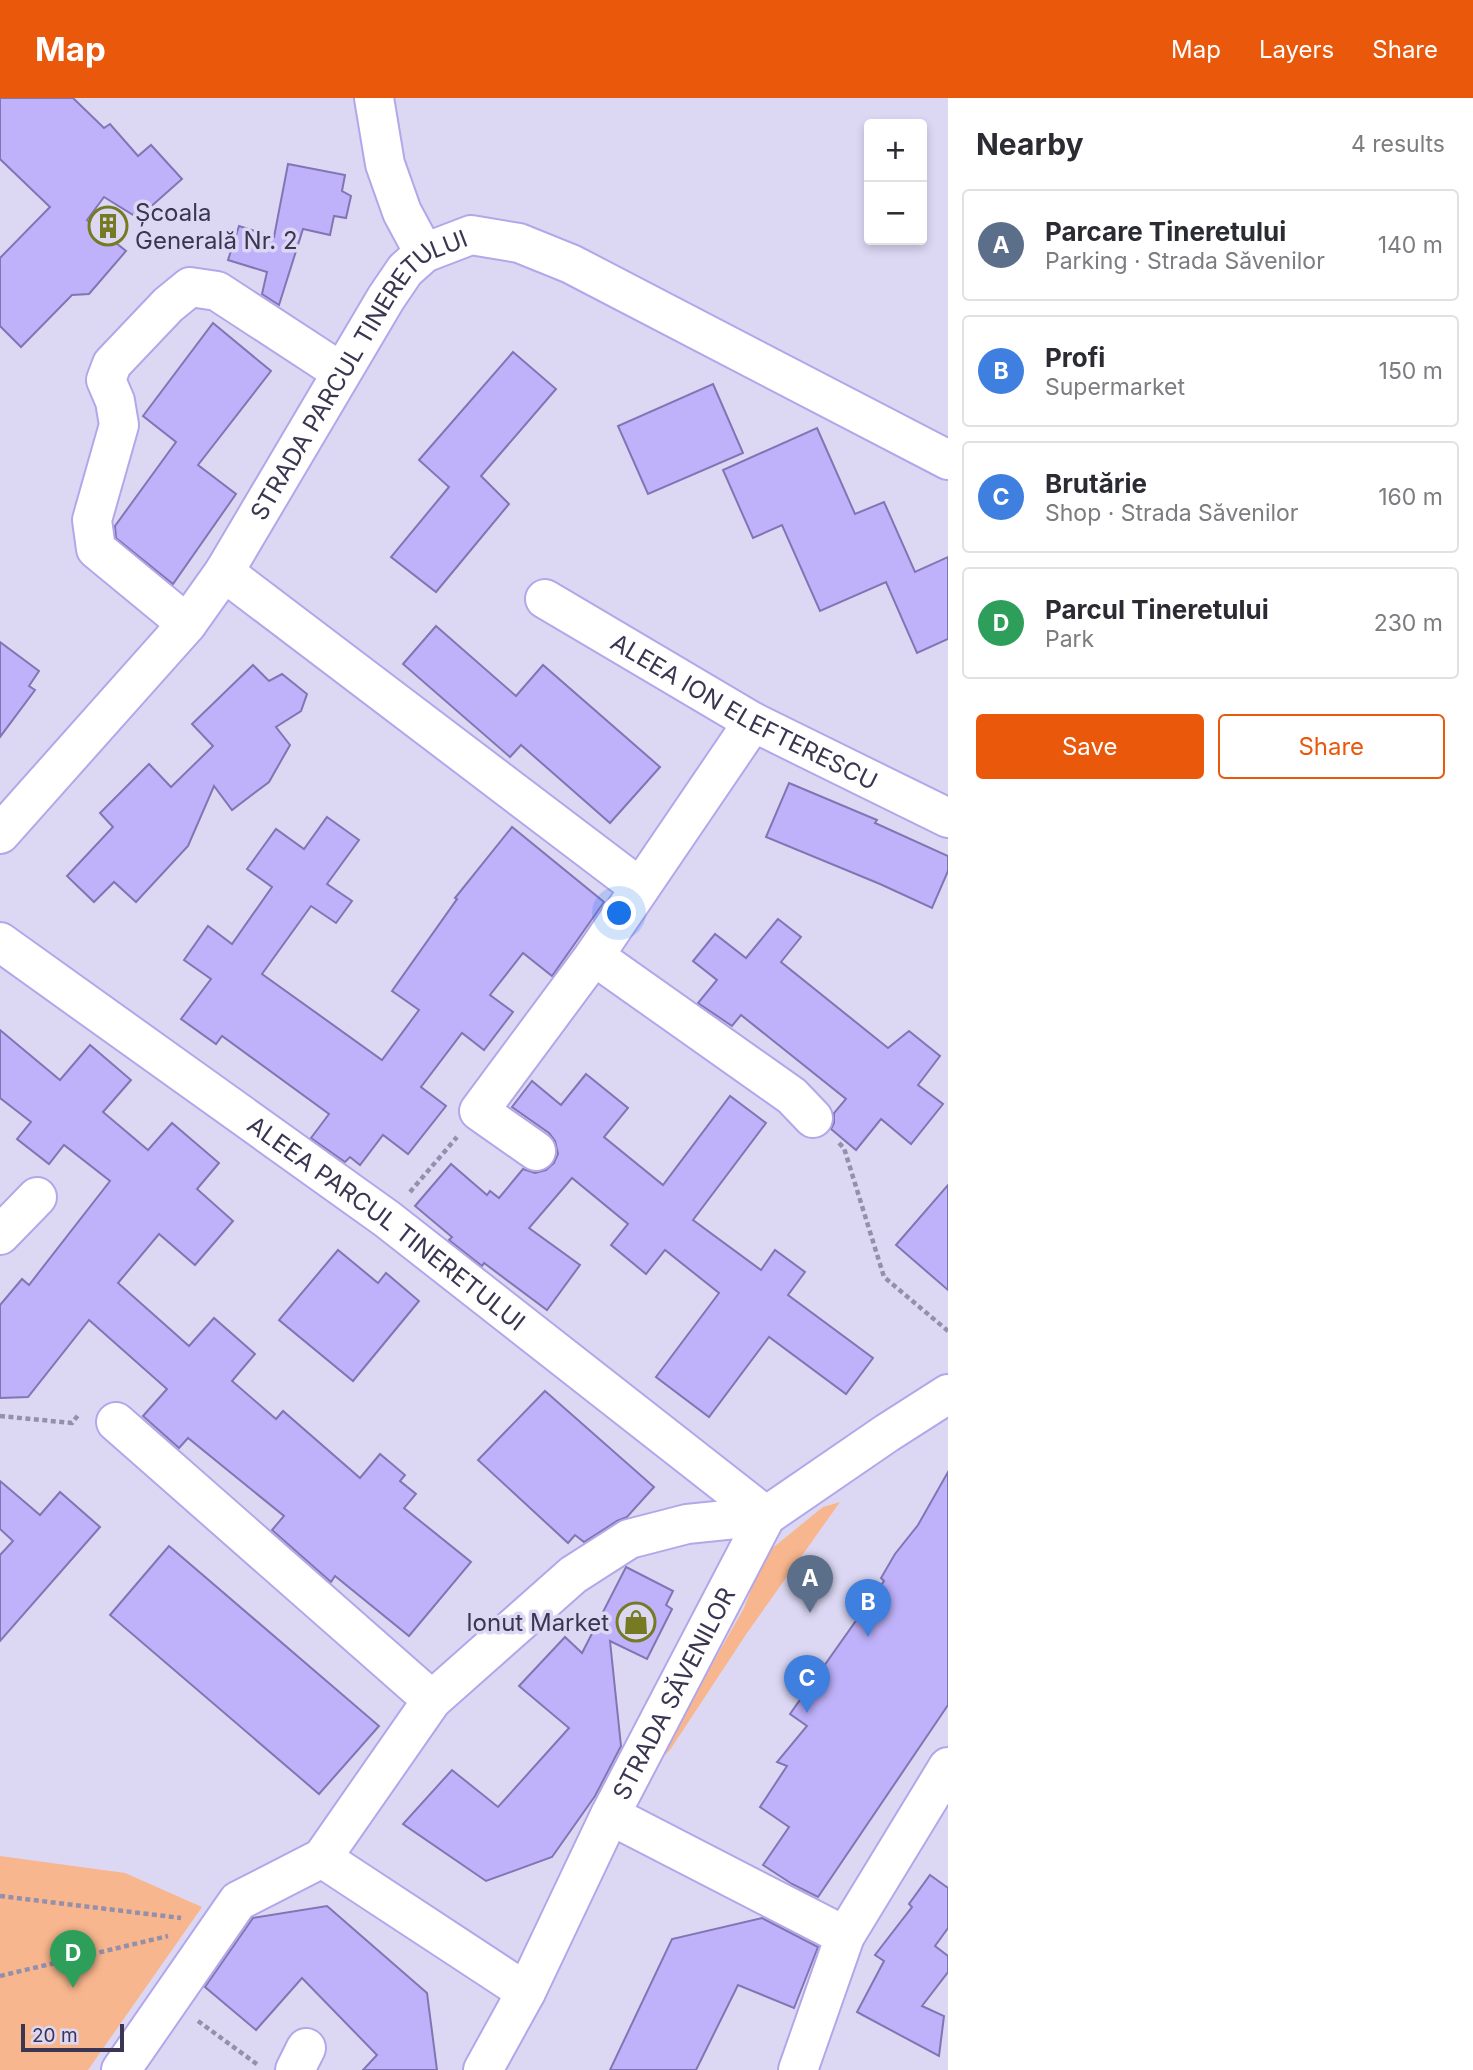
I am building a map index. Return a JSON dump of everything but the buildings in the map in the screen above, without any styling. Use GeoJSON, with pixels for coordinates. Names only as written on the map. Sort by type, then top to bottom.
{"type":"FeatureCollection","features":[{"type":"Feature","properties":{"kind":"street"},"geometry":{"type":"LineString","coordinates":[[374,98],[385,164],[402,212],[424,253]]}},
{"type":"Feature","properties":{"kind":"street","name":"STRADA PARCUL TINERETULUI"},"geometry":{"type":"LineString","coordinates":[[0,834],[187,624],[224,572],[398,279],[424,253],[471,235],[519,243],[571,264],[948,460]]}},
{"type":"Feature","properties":{"kind":"street"},"geometry":{"type":"LineString","coordinates":[[187,624],[96,549],[92,520],[119,425],[115,401],[106,380],[112,364],[168,305],[190,287],[217,291],[341,372]]}},
{"type":"Feature","properties":{"kind":"street"},"geometry":{"type":"LineString","coordinates":[[224,572],[639,887]]}},
{"type":"Feature","properties":{"kind":"street","name":"ALEEA ION ELEFTERESCU"},"geometry":{"type":"LineString","coordinates":[[545,599],[752,722],[948,818]]}},
{"type":"Feature","properties":{"kind":"street"},"geometry":{"type":"LineString","coordinates":[[536,1151],[479,1111],[594,956],[752,722]]}},
{"type":"Feature","properties":{"kind":"street","name":"ALEEA PARCUL TINERETULUI"},"geometry":{"type":"LineString","coordinates":[[0,942],[387,1219],[766,1516]]}},
{"type":"Feature","properties":{"kind":"street"},"geometry":{"type":"LineString","coordinates":[[594,956],[792,1096],[813,1118]]}},
{"type":"Feature","properties":{"kind":"street"},"geometry":{"type":"LineString","coordinates":[[0,1235],[37,1197]]}},
{"type":"Feature","properties":{"kind":"street","name":"STRADA SĂVENILOR"},"geometry":{"type":"LineString","coordinates":[[483,2070],[526,1992],[610,1815],[766,1516],[948,1394]]}},
{"type":"Feature","properties":{"kind":"street"},"geometry":{"type":"LineString","coordinates":[[116,1422],[432,1700]]}},
{"type":"Feature","properties":{"kind":"street"},"geometry":{"type":"LineString","coordinates":[[121,2070],[238,1901],[323,1858],[432,1700],[573,1575],[629,1539],[687,1524],[766,1516]]}},
{"type":"Feature","properties":{"kind":"street"},"geometry":{"type":"LineString","coordinates":[[805,2067],[845,1936],[948,1767]]}},
{"type":"Feature","properties":{"kind":"street"},"geometry":{"type":"LineString","coordinates":[[610,1815],[845,1936]]}},
{"type":"Feature","properties":{"kind":"street"},"geometry":{"type":"LineString","coordinates":[[323,1858],[526,1992]]}},
{"type":"Feature","properties":{"kind":"path"},"geometry":{"type":"LineString","coordinates":[[387,1219],[479,1111]]}},
{"type":"Feature","properties":{"kind":"path"},"geometry":{"type":"LineString","coordinates":[[813,1118],[844,1148],[884,1277],[948,1331]]}},
{"type":"Feature","properties":{"kind":"path"},"geometry":{"type":"LineString","coordinates":[[0,1416],[72,1423],[95,1397],[116,1422]]}},
{"type":"Feature","properties":{"kind":"path"},"geometry":{"type":"LineString","coordinates":[[0,1896],[224,1923]]}},
{"type":"Feature","properties":{"kind":"path"},"geometry":{"type":"LineString","coordinates":[[0,1976],[171,1936]]}},
{"type":"Feature","properties":{"kind":"path"},"geometry":{"type":"LineString","coordinates":[[170,2001],[265,2070]]}},
{"type":"Feature","properties":{"kind":"shaded area"},"geometry":{"type":"Polygon","coordinates":[[[840,1502],[747,1633],[670,1750],[655,1765],[744,1608],[765,1554],[823,1507],[840,1502]]]}},
{"type":"Feature","properties":{"kind":"shaded area"},"geometry":{"type":"Polygon","coordinates":[[[0,1856],[125,1873],[202,1907],[88,2070],[0,2070],[0,1856]]]}},
{"type":"Feature","properties":{"kind":"place","name":"Școala Generală Nr. 2"},"geometry":{"type":"Point","coordinates":[108,226]}},
{"type":"Feature","properties":{"kind":"place","name":"Parcare Tineretului"},"geometry":{"type":"Point","coordinates":[810,1613]}},
{"type":"Feature","properties":{"kind":"place","name":"Ionut Market"},"geometry":{"type":"Point","coordinates":[636,1622]}},
{"type":"Feature","properties":{"kind":"place","name":"Profi"},"geometry":{"type":"Point","coordinates":[868,1637]}},
{"type":"Feature","properties":{"kind":"place","name":"Brutărie"},"geometry":{"type":"Point","coordinates":[807,1713]}},
{"type":"Feature","properties":{"kind":"place","name":"Parcul Tineretului"},"geometry":{"type":"Point","coordinates":[73,1988]}}]}
